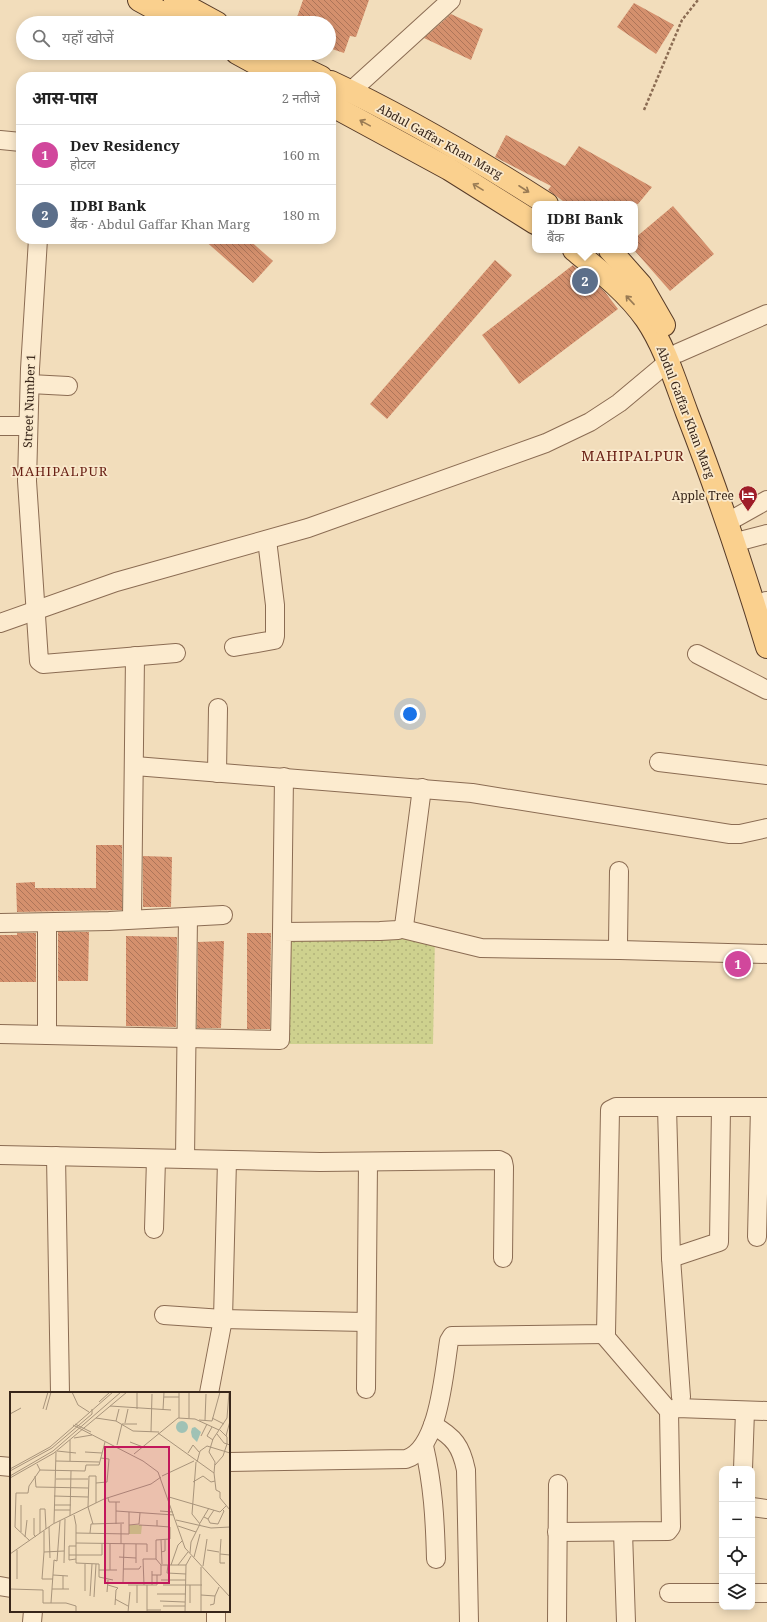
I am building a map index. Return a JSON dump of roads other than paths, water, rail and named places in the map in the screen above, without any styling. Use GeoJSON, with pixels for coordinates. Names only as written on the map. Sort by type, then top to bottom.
{"type":"FeatureCollection","features":[{"type":"Feature","properties":{"kind":"main road"},"geometry":{"type":"LineString","coordinates":[[139,0],[168,16]]}},
{"type":"Feature","properties":{"kind":"main road"},"geometry":{"type":"LineString","coordinates":[[175,0],[204,16]]}},
{"type":"Feature","properties":{"kind":"main road"},"geometry":{"type":"LineString","coordinates":[[250,60],[271,72]]}},
{"type":"Feature","properties":{"kind":"main road"},"geometry":{"type":"LineString","coordinates":[[286,60],[311,72]]}},
{"type":"Feature","properties":{"kind":"main road","name":"Abdul Gaffar Khan Marg"},"geometry":{"type":"LineString","coordinates":[[336,84],[475,159],[542,201]]}},
{"type":"Feature","properties":{"kind":"main road","name":"Abdul Gaffar Khan Marg"},"geometry":{"type":"LineString","coordinates":[[336,108],[449,169],[532,221]]}},
{"type":"Feature","properties":{"kind":"main road","name":"Abdul Gaffar Khan Marg"},"geometry":{"type":"LineString","coordinates":[[578,253],[604,274],[634,304],[659,340],[673,357],[767,647]]}},
{"type":"Feature","properties":{"kind":"main road","name":"Abdul Gaffar Khan Marg"},"geometry":{"type":"LineString","coordinates":[[613,253],[641,285],[673,357],[767,602]]}},
{"type":"Feature","properties":{"kind":"street"},"geometry":{"type":"LineString","coordinates":[[351,91],[451,0]]}},
{"type":"Feature","properties":{"kind":"street"},"geometry":{"type":"LineString","coordinates":[[0,140],[16,142]]}},
{"type":"Feature","properties":{"kind":"street","name":"Street Number 1"},"geometry":{"type":"LineString","coordinates":[[38,244],[28,426],[27,481],[40,663],[135,656]]}},
{"type":"Feature","properties":{"kind":"street"},"geometry":{"type":"LineString","coordinates":[[0,623],[116,582],[267,540],[392,500],[568,434],[619,403],[673,357],[767,314]]}},
{"type":"Feature","properties":{"kind":"street"},"geometry":{"type":"LineString","coordinates":[[30,384],[68,386]]}},
{"type":"Feature","properties":{"kind":"street"},"geometry":{"type":"LineString","coordinates":[[0,426],[28,426]]}},
{"type":"Feature","properties":{"kind":"street"},"geometry":{"type":"LineString","coordinates":[[736,518],[767,500]]}},
{"type":"Feature","properties":{"kind":"street"},"geometry":{"type":"LineString","coordinates":[[744,540],[767,534]]}},
{"type":"Feature","properties":{"kind":"street"},"geometry":{"type":"LineString","coordinates":[[234,646],[267,642],[274,640],[276,636],[275,605],[267,540]]}},
{"type":"Feature","properties":{"kind":"street"},"geometry":{"type":"LineString","coordinates":[[132,919],[135,766],[135,656],[176,653]]}},
{"type":"Feature","properties":{"kind":"street"},"geometry":{"type":"LineString","coordinates":[[697,654],[767,690]]}},
{"type":"Feature","properties":{"kind":"street"},"geometry":{"type":"LineString","coordinates":[[217,773],[218,708]]}},
{"type":"Feature","properties":{"kind":"street"},"geometry":{"type":"LineString","coordinates":[[659,762],[767,774]]}},
{"type":"Feature","properties":{"kind":"street"},"geometry":{"type":"LineString","coordinates":[[135,766],[472,793],[730,834],[740,834],[767,828]]}},
{"type":"Feature","properties":{"kind":"street"},"geometry":{"type":"LineString","coordinates":[[0,1034],[280,1040],[284,777]]}},
{"type":"Feature","properties":{"kind":"street"},"geometry":{"type":"LineString","coordinates":[[403,929],[422,788]]}},
{"type":"Feature","properties":{"kind":"street"},"geometry":{"type":"LineString","coordinates":[[619,871],[618,944],[620,950]]}},
{"type":"Feature","properties":{"kind":"street"},"geometry":{"type":"LineString","coordinates":[[0,923],[223,915]]}},
{"type":"Feature","properties":{"kind":"street"},"geometry":{"type":"LineString","coordinates":[[185,1159],[188,1037],[188,917]]}},
{"type":"Feature","properties":{"kind":"street"},"geometry":{"type":"LineString","coordinates":[[47,922],[47,1035]]}},
{"type":"Feature","properties":{"kind":"street"},"geometry":{"type":"LineString","coordinates":[[282,932],[380,931],[403,929],[482,948],[767,954]]}},
{"type":"Feature","properties":{"kind":"street"},"geometry":{"type":"LineString","coordinates":[[604,1334],[607,1331],[610,1110],[616,1107],[763,1107],[757,1237]]}},
{"type":"Feature","properties":{"kind":"street"},"geometry":{"type":"LineString","coordinates":[[667,1107],[670,1258],[681,1397]]}},
{"type":"Feature","properties":{"kind":"street"},"geometry":{"type":"LineString","coordinates":[[670,1258],[718,1242],[721,1108]]}},
{"type":"Feature","properties":{"kind":"street"},"geometry":{"type":"LineString","coordinates":[[0,1155],[368,1162],[495,1160],[502,1162],[504,1167],[503,1258]]}},
{"type":"Feature","properties":{"kind":"street"},"geometry":{"type":"LineString","coordinates":[[56,1156],[60,1392]]}},
{"type":"Feature","properties":{"kind":"street"},"geometry":{"type":"LineString","coordinates":[[154,1229],[156,1159]]}},
{"type":"Feature","properties":{"kind":"street"},"geometry":{"type":"LineString","coordinates":[[208,1392],[223,1319],[227,1160]]}},
{"type":"Feature","properties":{"kind":"street"},"geometry":{"type":"LineString","coordinates":[[366,1389],[368,1162]]}},
{"type":"Feature","properties":{"kind":"street"},"geometry":{"type":"LineString","coordinates":[[164,1315],[223,1319],[366,1322]]}},
{"type":"Feature","properties":{"kind":"street"},"geometry":{"type":"LineString","coordinates":[[557,1532],[670,1530],[669,1412],[604,1334]]}},
{"type":"Feature","properties":{"kind":"street"},"geometry":{"type":"LineString","coordinates":[[230,1462],[406,1459],[417,1454],[424,1446],[433,1425],[449,1341],[452,1336],[604,1334]]}},
{"type":"Feature","properties":{"kind":"street"},"geometry":{"type":"LineString","coordinates":[[669,1412],[677,1408],[767,1411]]}},
{"type":"Feature","properties":{"kind":"street"},"geometry":{"type":"LineString","coordinates":[[743,1466],[745,1411]]}},
{"type":"Feature","properties":{"kind":"street"},"geometry":{"type":"LineString","coordinates":[[433,1425],[447,1433],[456,1443],[464,1463],[469,1622]]}},
{"type":"Feature","properties":{"kind":"street"},"geometry":{"type":"LineString","coordinates":[[424,1446],[434,1498],[436,1559]]}},
{"type":"Feature","properties":{"kind":"street"},"geometry":{"type":"LineString","coordinates":[[0,1466],[10,1467]]}},
{"type":"Feature","properties":{"kind":"street"},"geometry":{"type":"LineString","coordinates":[[557,1622],[558,1484]]}},
{"type":"Feature","properties":{"kind":"street"},"geometry":{"type":"LineString","coordinates":[[755,1507],[767,1509]]}},
{"type":"Feature","properties":{"kind":"street"},"geometry":{"type":"LineString","coordinates":[[623,1532],[626,1622]]}},
{"type":"Feature","properties":{"kind":"street"},"geometry":{"type":"LineString","coordinates":[[0,1586],[10,1588]]}},
{"type":"Feature","properties":{"kind":"street"},"geometry":{"type":"LineString","coordinates":[[670,1593],[719,1593]]}},
{"type":"Feature","properties":{"kind":"street"},"geometry":{"type":"LineString","coordinates":[[755,1593],[767,1593]]}},
{"type":"Feature","properties":{"kind":"street"},"geometry":{"type":"LineString","coordinates":[[32,1622],[33,1612]]}},
{"type":"Feature","properties":{"kind":"place","name":"IDBI Bank"},"geometry":{"type":"Point","coordinates":[585,281]}},
{"type":"Feature","properties":{"kind":"place","name":"Apple Tree"},"geometry":{"type":"Point","coordinates":[748,512]}},
{"type":"Feature","properties":{"kind":"place","name":"Dev Residency"},"geometry":{"type":"Point","coordinates":[738,964]}},
{"type":"Feature","properties":{"kind":"district","name":"MAHIPALPUR"},"geometry":{"type":"Point","coordinates":[633,455]}},
{"type":"Feature","properties":{"kind":"district","name":"MAHIPALPUR"},"geometry":{"type":"Point","coordinates":[60,471]}}]}
